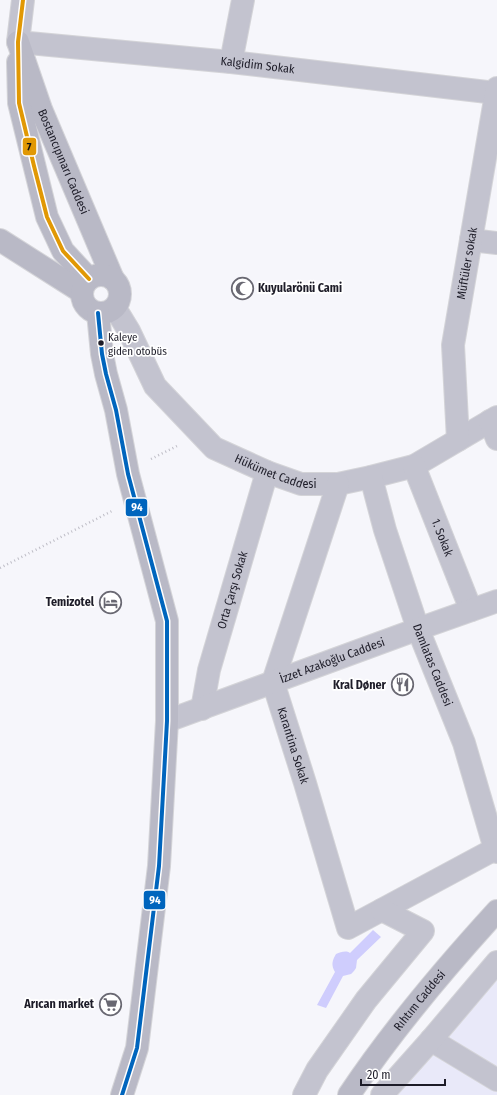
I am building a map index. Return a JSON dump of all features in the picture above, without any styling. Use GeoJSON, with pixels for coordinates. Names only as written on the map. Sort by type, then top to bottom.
{"type":"FeatureCollection","features":[{"type":"Feature","properties":{"kind":"street","name":"Bostancıpınarı Caddesi"},"geometry":{"type":"LineString","coordinates":[[23,0],[18,42],[19,103],[47,217],[63,251],[85,286]]}},
{"type":"Feature","properties":{"kind":"street"},"geometry":{"type":"LineString","coordinates":[[231,62],[244,0]]}},
{"type":"Feature","properties":{"kind":"street","name":"Bostancıpınarı Caddesi"},"geometry":{"type":"LineString","coordinates":[[18,42],[41,109],[113,279]]}},
{"type":"Feature","properties":{"kind":"street","name":"Kalgidim Sokak"},"geometry":{"type":"LineString","coordinates":[[18,42],[231,62],[497,90]]}},
{"type":"Feature","properties":{"kind":"street","name":"Müftüler sokak"},"geometry":{"type":"LineString","coordinates":[[458,440],[453,345],[497,90]]}},
{"type":"Feature","properties":{"kind":"street"},"geometry":{"type":"LineString","coordinates":[[0,240],[85,286]]}},
{"type":"Feature","properties":{"kind":"street"},"geometry":{"type":"LineString","coordinates":[[471,240],[497,244]]}},
{"type":"Feature","properties":{"kind":"street"},"geometry":{"type":"LineString","coordinates":[[101,275],[113,279],[117,283],[120,293],[118,304],[106,311],[93,312],[85,306],[83,301],[85,286],[94,276],[101,275]]}},
{"type":"Feature","properties":{"kind":"street"},"geometry":{"type":"LineString","coordinates":[[106,311],[102,354],[116,410],[128,474],[167,621],[167,721],[159,866],[137,1048],[122,1095]]}},
{"type":"Feature","properties":{"kind":"street","name":"Hükümet Caddesi"},"geometry":{"type":"LineString","coordinates":[[106,311],[129,331],[156,386],[214,448],[267,472],[301,484],[338,484],[414,466],[458,440],[495,425]]}},
{"type":"Feature","properties":{"kind":"street","name":"1. Sokak"},"geometry":{"type":"LineString","coordinates":[[414,466],[471,610]]}},
{"type":"Feature","properties":{"kind":"street","name":"Orta Çarşı Sokak"},"geometry":{"type":"LineString","coordinates":[[202,709],[209,670],[267,472]]}},
{"type":"Feature","properties":{"kind":"street","name":"Damlatas Caddesi"},"geometry":{"type":"LineString","coordinates":[[371,477],[385,530],[418,629],[464,743],[496,850]]}},
{"type":"Feature","properties":{"kind":"street"},"geometry":{"type":"LineString","coordinates":[[273,682],[338,484]]}},
{"type":"Feature","properties":{"kind":"street","name":"İzzet Azakoğlu Caddesi"},"geometry":{"type":"LineString","coordinates":[[167,721],[497,601]]}},
{"type":"Feature","properties":{"kind":"street","name":"Karantina Sokak"},"geometry":{"type":"LineString","coordinates":[[273,682],[348,928],[382,910]]}},
{"type":"Feature","properties":{"kind":"street"},"geometry":{"type":"LineString","coordinates":[[382,910],[496,850]]}},
{"type":"Feature","properties":{"kind":"street"},"geometry":{"type":"LineString","coordinates":[[304,1095],[317,1070],[366,1000],[423,931],[382,910]]}},
{"type":"Feature","properties":{"kind":"street","name":"Rıhtım Caddesi"},"geometry":{"type":"LineString","coordinates":[[349,1095],[396,1028],[453,960],[497,911]]}},
{"type":"Feature","properties":{"kind":"street"},"geometry":{"type":"LineString","coordinates":[[382,1095],[497,962]]}},
{"type":"Feature","properties":{"kind":"street"},"geometry":{"type":"LineString","coordinates":[[431,1040],[497,1080]]}},
{"type":"Feature","properties":{"kind":"path"},"geometry":{"type":"LineString","coordinates":[[145,461],[177,445]]}},
{"type":"Feature","properties":{"kind":"path"},"geometry":{"type":"LineString","coordinates":[[0,568],[116,509]]}},
{"type":"Feature","properties":{"kind":"shaded area"},"geometry":{"type":"Polygon","coordinates":[[[497,970],[497,1075],[439,1038],[497,970]]]}},
{"type":"Feature","properties":{"kind":"shaded area"},"geometry":{"type":"Polygon","coordinates":[[[432,1045],[497,1086],[497,1095],[388,1095],[432,1045]]]}},
{"type":"Feature","properties":{"kind":"water"},"geometry":{"type":"Polygon","coordinates":[[[373,930],[381,937],[357,960],[354,971],[351,974],[343,976],[326,1008],[317,1005],[335,972],[332,963],[336,954],[345,951],[350,953],[373,930]]]}},
{"type":"Feature","properties":{"kind":"transit line","name":"7"},"geometry":{"type":"LineString","coordinates":[[23,0],[18,42],[19,103],[47,217],[63,251],[89,279]]}},
{"type":"Feature","properties":{"kind":"transit line","name":"94"},"geometry":{"type":"LineString","coordinates":[[98,313],[102,354],[116,410],[128,474],[167,621],[167,721],[159,866],[137,1048],[122,1095]]}},
{"type":"Feature","properties":{"kind":"place","name":"Kuyularönü Cami"},"geometry":{"type":"Point","coordinates":[243,288]}},
{"type":"Feature","properties":{"kind":"place","name":"Kaleye giden otobüs"},"geometry":{"type":"Point","coordinates":[101,343]}},
{"type":"Feature","properties":{"kind":"place","name":"Temizotel"},"geometry":{"type":"Point","coordinates":[110,602]}},
{"type":"Feature","properties":{"kind":"place","name":"Kral Døner"},"geometry":{"type":"Point","coordinates":[402,685]}},
{"type":"Feature","properties":{"kind":"place","name":"Arıcan market"},"geometry":{"type":"Point","coordinates":[110,1004]}}]}
